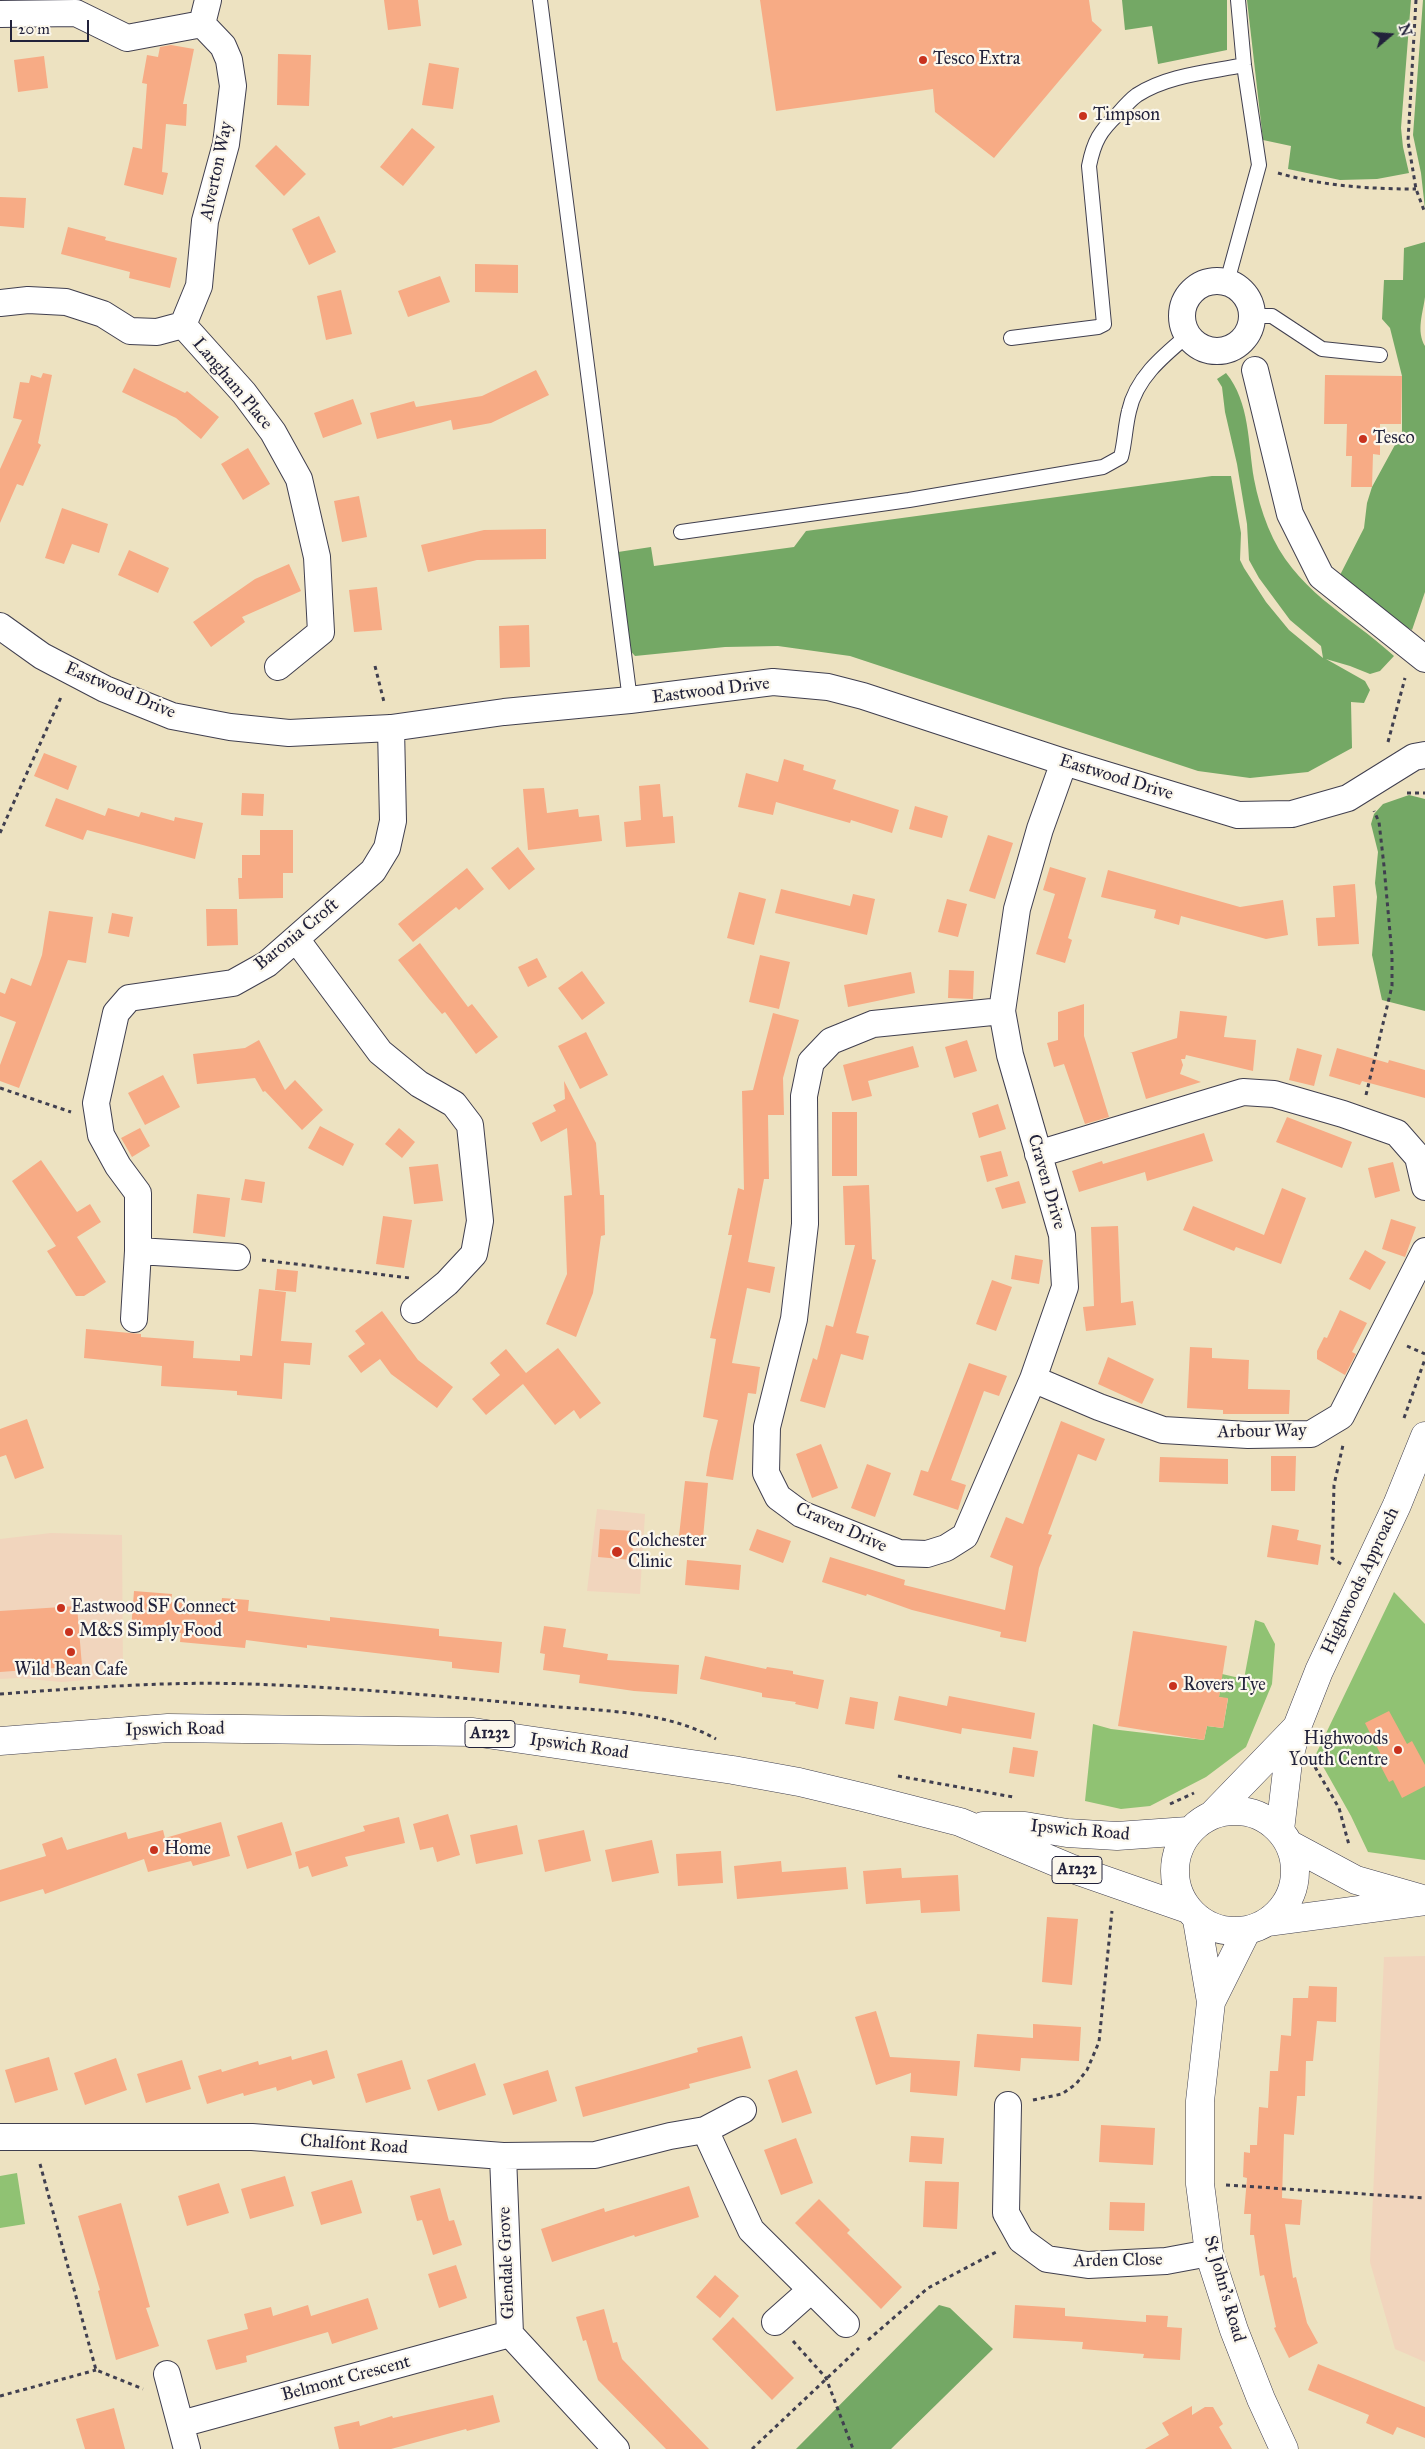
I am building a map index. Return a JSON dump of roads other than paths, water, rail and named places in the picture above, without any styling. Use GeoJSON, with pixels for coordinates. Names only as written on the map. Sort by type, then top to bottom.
{"type":"FeatureCollection","features":[{"type":"Feature","properties":{"kind":"main road","name":"Highwoods Approach"},"geometry":{"type":"LineString","coordinates":[[1284,1837],[1288,1762],[1297,1727],[1319,1671],[1397,1504],[1425,1436]]}},
{"type":"Feature","properties":{"kind":"main road","name":"Highwoods Approach"},"geometry":{"type":"LineString","coordinates":[[1213,1814],[1297,1727]]}},
{"type":"Feature","properties":{"kind":"main road","name":"Ipswich Road"},"geometry":{"type":"LineString","coordinates":[[0,1740],[168,1728],[473,1732],[799,1782],[971,1826],[1070,1868],[1115,1883],[1191,1914]]}},
{"type":"Feature","properties":{"kind":"main road","name":"A1232"},"geometry":{"type":"LineString","coordinates":[[1238,1810],[1262,1817],[1284,1837],[1356,1880],[1425,1900],[1258,1927],[1221,1931],[1191,1914],[1174,1885],[1175,1857],[1188,1831],[1213,1814],[1238,1810]]}},
{"type":"Feature","properties":{"kind":"main road","name":"Ipswich Road"},"geometry":{"type":"LineString","coordinates":[[971,1826],[1025,1826],[1067,1833],[1117,1836],[1188,1831]]}},
{"type":"Feature","properties":{"kind":"main road"},"geometry":{"type":"LineString","coordinates":[[1258,1927],[1287,1902],[1295,1877],[1295,1864],[1284,1837]]}},
{"type":"Feature","properties":{"kind":"main road","name":"St John's Road"},"geometry":{"type":"LineString","coordinates":[[1191,1914],[1211,2002],[1200,2101],[1200,2184],[1209,2253],[1234,2330],[1261,2399],[1284,2449]]}},
{"type":"Feature","properties":{"kind":"main road","name":"St John's Road"},"geometry":{"type":"LineString","coordinates":[[1211,2002],[1258,1927]]}},
{"type":"Feature","properties":{"kind":"street"},"geometry":{"type":"LineString","coordinates":[[0,14],[76,13],[127,38],[205,12]]}},
{"type":"Feature","properties":{"kind":"street","name":"Alverton Way"},"geometry":{"type":"LineString","coordinates":[[183,325],[199,286],[205,221],[226,144],[233,86],[229,60],[205,12]]}},
{"type":"Feature","properties":{"kind":"street"},"geometry":{"type":"LineString","coordinates":[[1251,321],[1242,341],[1223,351],[1208,350],[1194,343],[1188,336],[1182,322],[1182,310],[1187,298],[1195,289],[1207,282],[1227,282],[1237,287],[1246,296],[1251,321],[1255,370],[1290,514],[1321,576],[1423,662]]}},
{"type":"Feature","properties":{"kind":"street","name":"Langham Place"},"geometry":{"type":"LineString","coordinates":[[0,303],[28,300],[66,302],[103,314],[130,331],[157,332],[183,325],[244,393],[273,432],[299,479],[317,556],[321,632],[278,667]]}},
{"type":"Feature","properties":{"kind":"street"},"geometry":{"type":"LineString","coordinates":[[1231,348],[1243,353],[1255,370]]}},
{"type":"Feature","properties":{"kind":"street","name":"Eastwood Drive"},"geometry":{"type":"LineString","coordinates":[[0,626],[42,656],[72,672],[105,689],[172,716],[230,727],[289,733],[391,728],[504,712],[630,700],[773,682],[828,687],[863,696],[1064,762],[1238,814],[1292,814],[1348,798],[1421,752]]}},
{"type":"Feature","properties":{"kind":"street","name":"Baronia Croft"},"geometry":{"type":"LineString","coordinates":[[134,1319],[138,1250],[138,1193],[113,1158],[101,1135],[96,1103],[116,1013],[129,998],[233,983],[267,964],[373,871],[387,848],[393,821],[391,728]]}},
{"type":"Feature","properties":{"kind":"street","name":"Craven Drive"},"geometry":{"type":"LineString","coordinates":[[1002,1011],[873,1024],[831,1041],[810,1062],[804,1096],[805,1224],[794,1319],[766,1427],[766,1474],[778,1496],[801,1514],[900,1553],[927,1554],[940,1550],[965,1536],[1033,1379],[1065,1287],[1062,1235],[1010,1055],[1002,1011],[1017,909],[1040,829],[1064,762]]}},
{"type":"Feature","properties":{"kind":"street"},"geometry":{"type":"LineString","coordinates":[[296,939],[380,1052],[419,1084],[454,1104],[470,1125],[480,1221],[474,1254],[447,1283],[414,1310]]}},
{"type":"Feature","properties":{"kind":"street"},"geometry":{"type":"LineString","coordinates":[[1038,1154],[1243,1092],[1274,1094],[1398,1133],[1418,1157],[1425,1187]]}},
{"type":"Feature","properties":{"kind":"street"},"geometry":{"type":"LineString","coordinates":[[138,1250],[237,1257]]}},
{"type":"Feature","properties":{"kind":"street","name":"Arbour Way"},"geometry":{"type":"LineString","coordinates":[[1033,1379],[1099,1407],[1162,1430],[1248,1435],[1310,1434],[1341,1416],[1425,1251]]}},
{"type":"Feature","properties":{"kind":"street","name":"Arden Close"},"geometry":{"type":"LineString","coordinates":[[1008,2105],[1006,2213],[1021,2240],[1047,2259],[1088,2265],[1166,2261],[1209,2253]]}},
{"type":"Feature","properties":{"kind":"street","name":"Chalfont Road"},"geometry":{"type":"LineString","coordinates":[[0,2137],[252,2137],[503,2156],[595,2156],[670,2136],[705,2130],[743,2110]]}},
{"type":"Feature","properties":{"kind":"street"},"geometry":{"type":"LineString","coordinates":[[705,2130],[751,2230],[846,2324]]}},
{"type":"Feature","properties":{"kind":"street","name":"Glendale Grove"},"geometry":{"type":"LineString","coordinates":[[503,2156],[510,2334],[616,2449]]}},
{"type":"Feature","properties":{"kind":"street"},"geometry":{"type":"LineString","coordinates":[[775,2322],[812,2290]]}},
{"type":"Feature","properties":{"kind":"street","name":"Belmont Crescent"},"geometry":{"type":"LineString","coordinates":[[178,2413],[510,2334]]}},
{"type":"Feature","properties":{"kind":"street"},"geometry":{"type":"LineString","coordinates":[[167,2374],[187,2449]]}},
{"type":"Feature","properties":{"kind":"lane"},"geometry":{"type":"LineString","coordinates":[[540,0],[630,700]]}},
{"type":"Feature","properties":{"kind":"lane"},"geometry":{"type":"LineString","coordinates":[[1227,282],[1259,165],[1244,64],[1238,0]]}},
{"type":"Feature","properties":{"kind":"lane"},"geometry":{"type":"LineString","coordinates":[[1011,338],[1098,327],[1104,324],[1089,166],[1092,149],[1101,130],[1136,96],[1149,88],[1166,82],[1244,64]]}},
{"type":"Feature","properties":{"kind":"lane"},"geometry":{"type":"LineString","coordinates":[[1251,321],[1272,316],[1322,349],[1380,355]]}},
{"type":"Feature","properties":{"kind":"lane"},"geometry":{"type":"LineString","coordinates":[[681,532],[909,500],[1103,467],[1121,457],[1129,410],[1139,386],[1156,361],[1188,336]]}},
{"type":"Feature","properties":{"kind":"place","name":"Tesco Extra"},"geometry":{"type":"Point","coordinates":[923,60]}},
{"type":"Feature","properties":{"kind":"place","name":"Timpson"},"geometry":{"type":"Point","coordinates":[1083,116]}},
{"type":"Feature","properties":{"kind":"place","name":"Tesco"},"geometry":{"type":"Point","coordinates":[1363,439]}},
{"type":"Feature","properties":{"kind":"place","name":"Colchester Clinic"},"geometry":{"type":"Point","coordinates":[617,1552]}},
{"type":"Feature","properties":{"kind":"place","name":"Eastwood SF Connect"},"geometry":{"type":"Point","coordinates":[61,1608]}},
{"type":"Feature","properties":{"kind":"place","name":"M&S Simply Food"},"geometry":{"type":"Point","coordinates":[69,1632]}},
{"type":"Feature","properties":{"kind":"place","name":"Wild Bean Cafe"},"geometry":{"type":"Point","coordinates":[71,1652]}},
{"type":"Feature","properties":{"kind":"place","name":"Rovers Tye"},"geometry":{"type":"Point","coordinates":[1173,1686]}},
{"type":"Feature","properties":{"kind":"place","name":"Highwoods Youth Centre"},"geometry":{"type":"Point","coordinates":[1398,1750]}},
{"type":"Feature","properties":{"kind":"place","name":"Home"},"geometry":{"type":"Point","coordinates":[154,1850]}}]}
